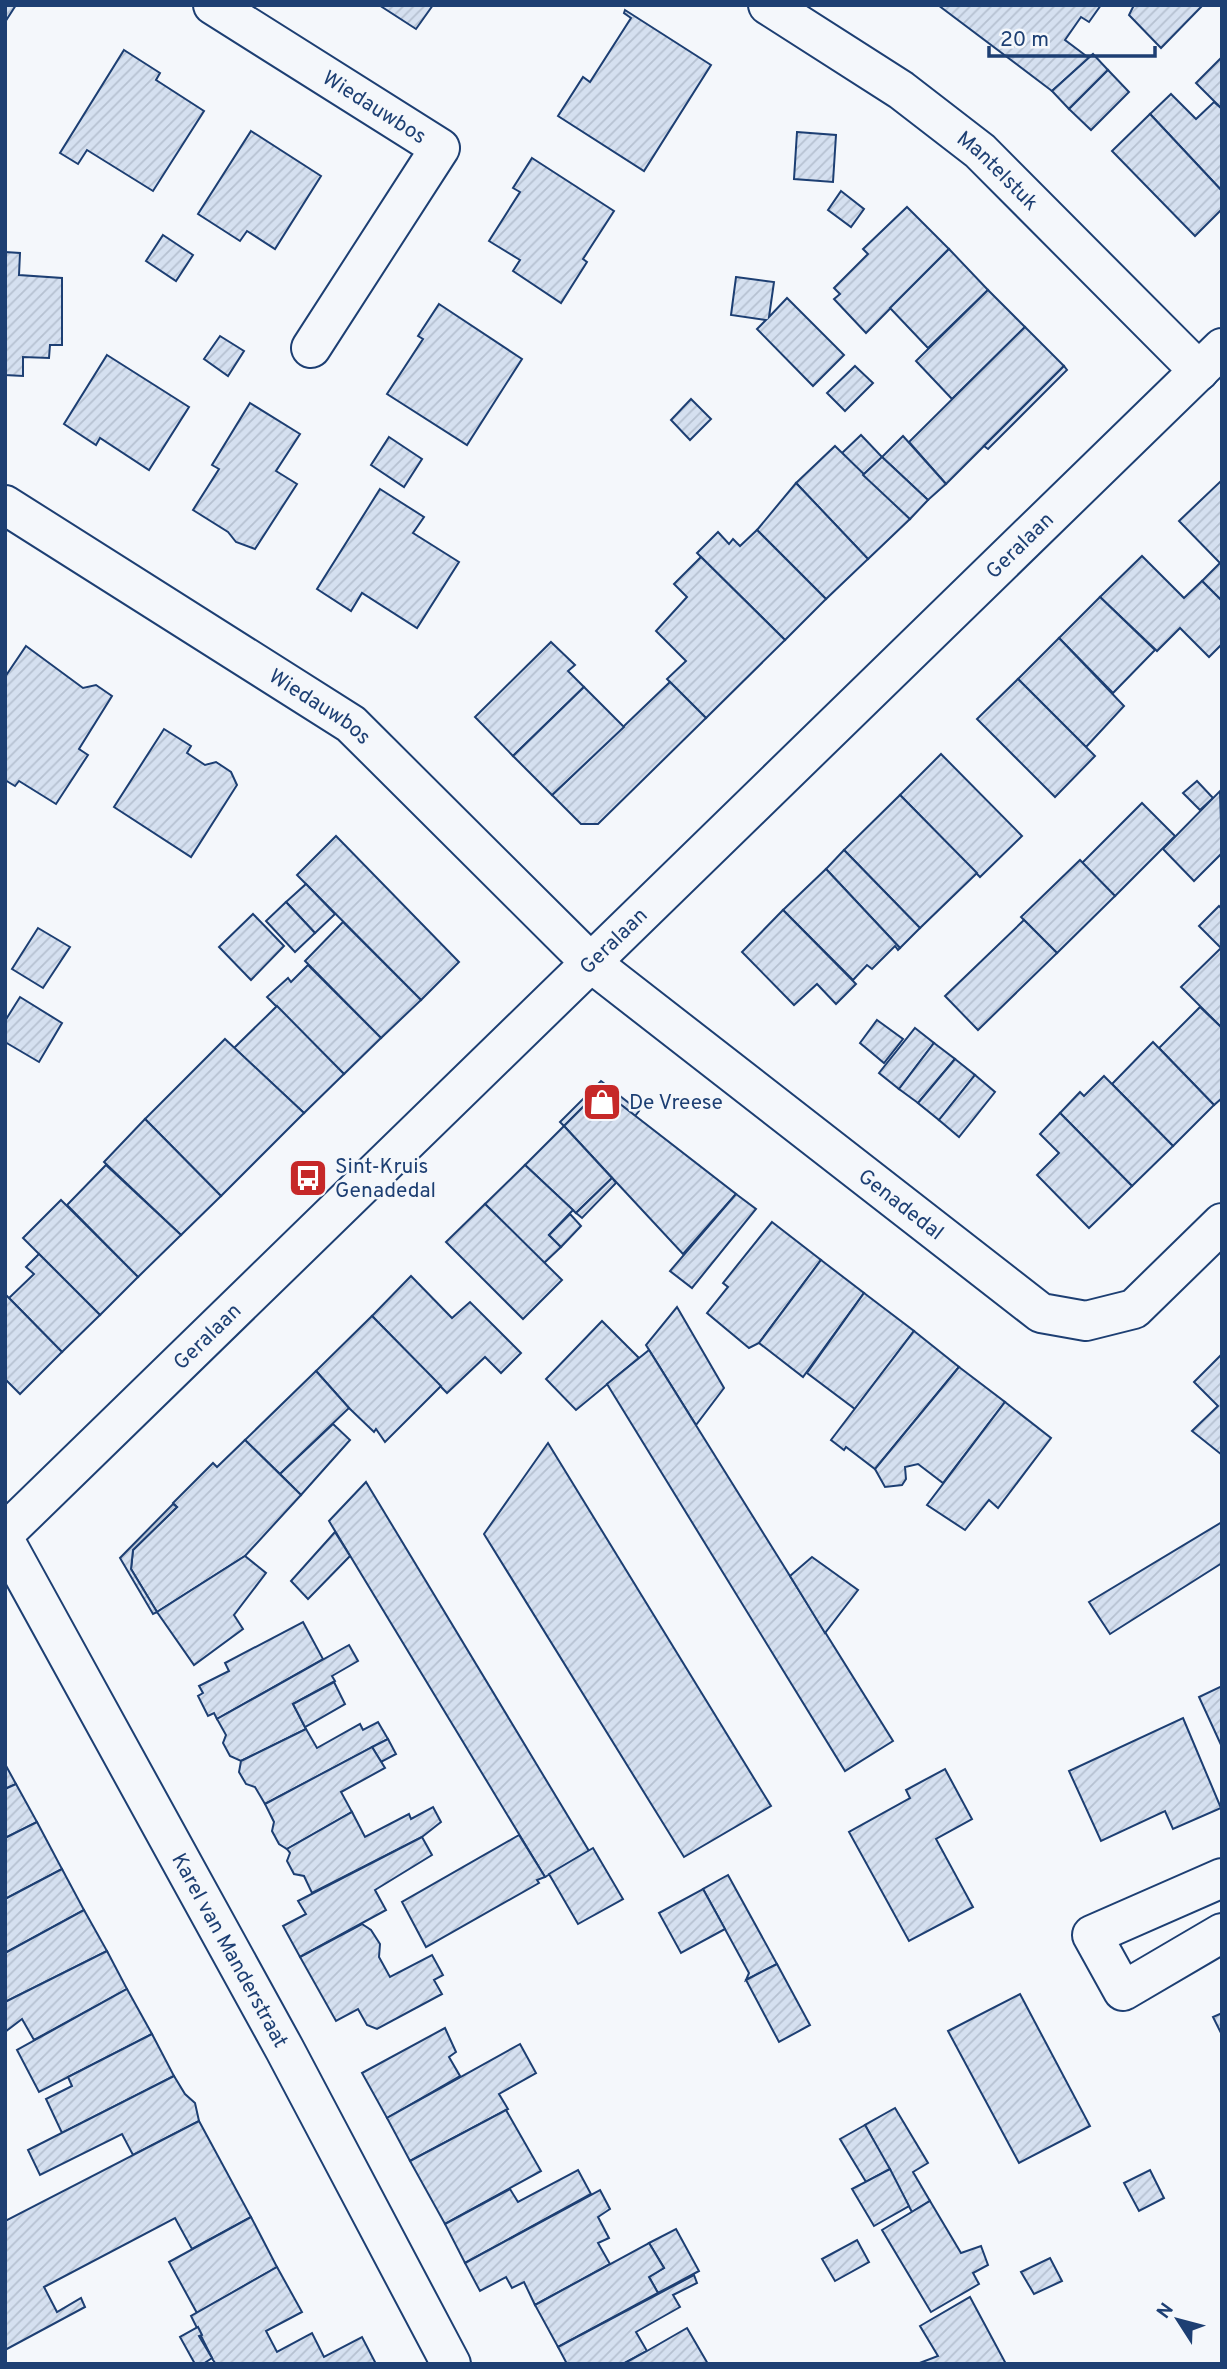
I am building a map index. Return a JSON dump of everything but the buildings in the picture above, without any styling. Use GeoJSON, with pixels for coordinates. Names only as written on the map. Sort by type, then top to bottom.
{"type":"FeatureCollection","features":[{"type":"Feature","properties":{"kind":"street","name":"Wiedauwbos"},"geometry":{"type":"LineString","coordinates":[[213,5],[440,148],[311,348]]}},
{"type":"Feature","properties":{"kind":"street","name":"Mantelstuk"},"geometry":{"type":"LineString","coordinates":[[768,5],[901,90],[980,151],[1210,359]]}},
{"type":"Feature","properties":{"kind":"street","name":"Geralaan"},"geometry":{"type":"LineString","coordinates":[[5,1533],[1210,359]]}},
{"type":"Feature","properties":{"kind":"street","name":"Wiedauwbos"},"geometry":{"type":"LineString","coordinates":[[5,506],[351,724],[590,962]]}},
{"type":"Feature","properties":{"kind":"street","name":"Genadedal"},"geometry":{"type":"LineString","coordinates":[[590,962],[1041,1313],[1086,1321],[1134,1309],[1222,1223]]}},
{"type":"Feature","properties":{"kind":"street","name":"Karel van Manderstraat"},"geometry":{"type":"LineString","coordinates":[[5,1541],[285,2050],[451,2364]]}},
{"type":"Feature","properties":{"kind":"street"},"geometry":{"type":"LineString","coordinates":[[1222,1878],[1092,1935],[1123,1991],[1222,1933]]}},
{"type":"Feature","properties":{"kind":"place","name":"De Vreese"},"geometry":{"type":"Point","coordinates":[602,1102]}},
{"type":"Feature","properties":{"kind":"place","name":"Sint-Kruis Genadedal"},"geometry":{"type":"Point","coordinates":[308,1178]}}]}
